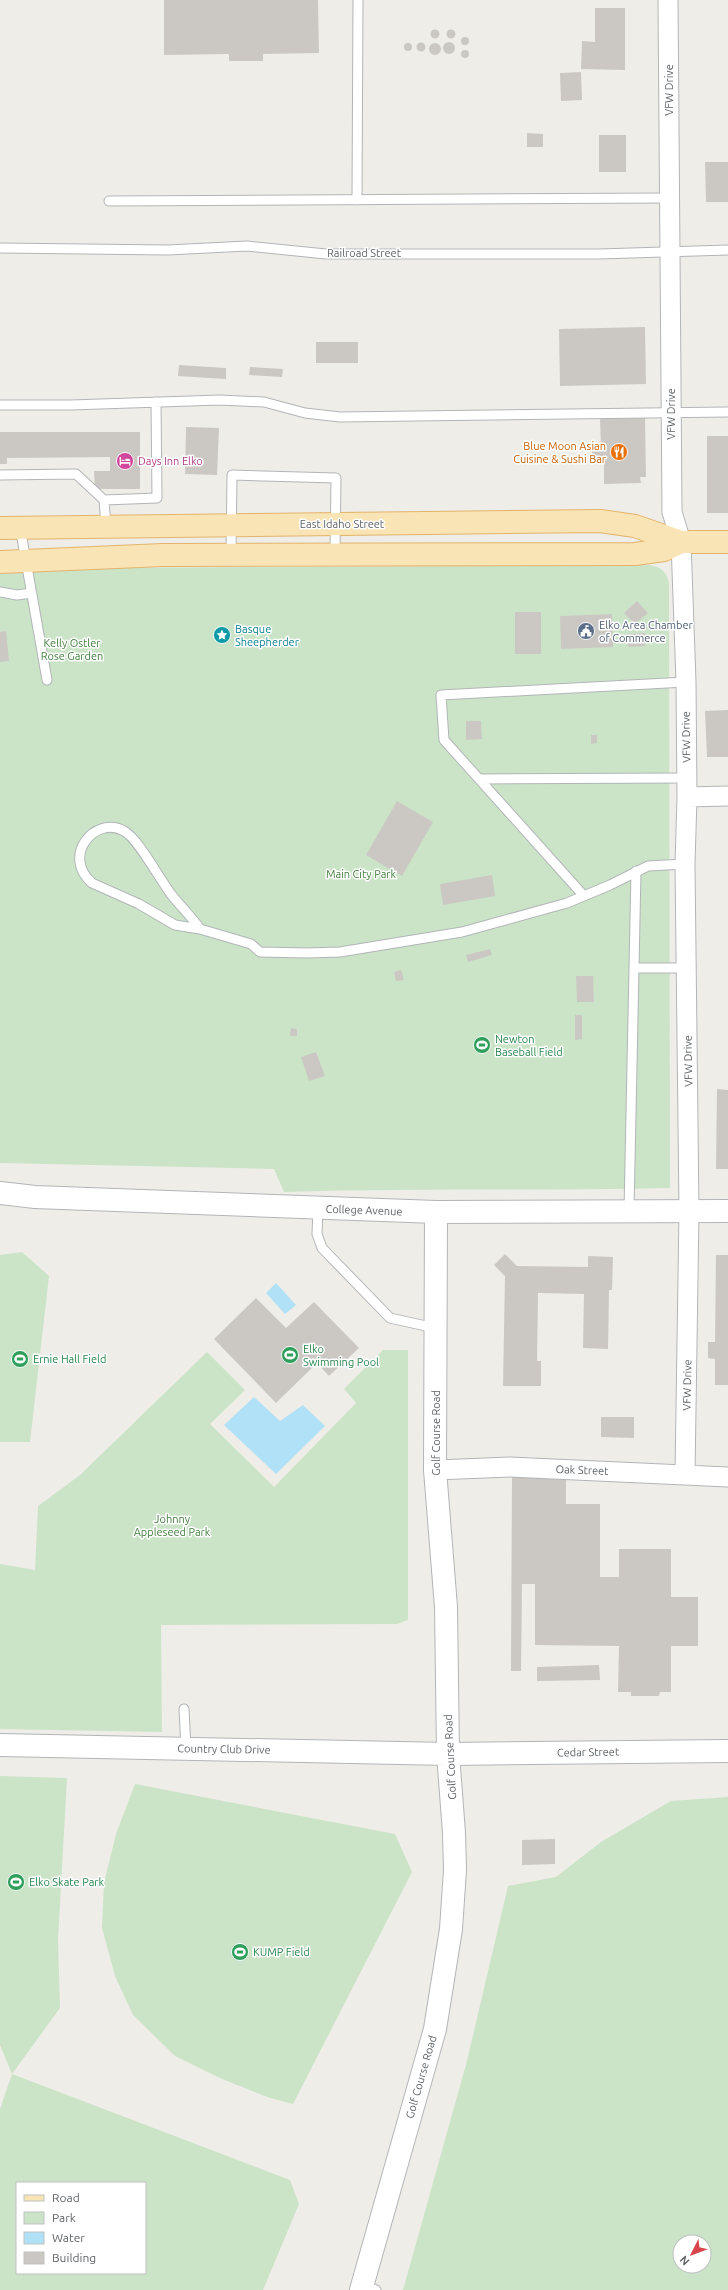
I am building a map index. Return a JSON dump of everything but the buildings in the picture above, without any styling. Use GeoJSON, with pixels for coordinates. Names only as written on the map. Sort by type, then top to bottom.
{"type":"FeatureCollection","features":[{"type":"Feature","properties":{"kind":"main road","name":"East Idaho Street"},"geometry":{"type":"LineString","coordinates":[[10,528],[230,524],[600,521],[635,526],[681,542],[728,542]]}},
{"type":"Feature","properties":{"kind":"main road","name":"East Idaho Street"},"geometry":{"type":"LineString","coordinates":[[0,562],[163,555],[335,556],[635,554],[664,550],[681,542]]}},
{"type":"Feature","properties":{"kind":"street","name":"VFW Drive"},"geometry":{"type":"LineString","coordinates":[[668,0],[672,512],[681,542],[686,682],[687,797],[685,864],[689,1211],[685,1475]]}},
{"type":"Feature","properties":{"kind":"street"},"geometry":{"type":"LineString","coordinates":[[687,797],[728,796]]}},
{"type":"Feature","properties":{"kind":"street","name":"College Avenue"},"geometry":{"type":"LineString","coordinates":[[0,1193],[35,1197],[436,1212],[728,1211]]}},
{"type":"Feature","properties":{"kind":"street","name":"Golf Course Road"},"geometry":{"type":"LineString","coordinates":[[367,2288],[435,2029],[445,1978],[451,1929],[455,1870],[454,1833],[448,1754],[446,1607],[435,1470],[436,1212]]}},
{"type":"Feature","properties":{"kind":"street","name":"Oak Street"},"geometry":{"type":"LineString","coordinates":[[435,1470],[510,1467],[728,1477]]}},
{"type":"Feature","properties":{"kind":"street","name":"Country Club Drive"},"geometry":{"type":"LineString","coordinates":[[0,1744],[448,1754]]}},
{"type":"Feature","properties":{"kind":"street","name":"Cedar Street"},"geometry":{"type":"LineString","coordinates":[[448,1754],[728,1751]]}},
{"type":"Feature","properties":{"kind":"lane"},"geometry":{"type":"LineString","coordinates":[[357,200],[358,0]]}},
{"type":"Feature","properties":{"kind":"lane"},"geometry":{"type":"LineString","coordinates":[[109,201],[670,198]]}},
{"type":"Feature","properties":{"kind":"lane","name":"Railroad Street"},"geometry":{"type":"LineString","coordinates":[[0,248],[168,250],[247,246],[326,254],[599,254],[728,250]]}},
{"type":"Feature","properties":{"kind":"lane"},"geometry":{"type":"LineString","coordinates":[[0,405],[220,400],[264,402],[305,414],[340,417],[728,412]]}},
{"type":"Feature","properties":{"kind":"lane"},"geometry":{"type":"LineString","coordinates":[[104,500],[157,498],[156,402]]}},
{"type":"Feature","properties":{"kind":"lane"},"geometry":{"type":"LineString","coordinates":[[0,475],[76,474],[104,500],[106,526]]}},
{"type":"Feature","properties":{"kind":"lane"},"geometry":{"type":"LineString","coordinates":[[231,555],[230,524],[232,475],[336,478],[334,524],[335,556]]}},
{"type":"Feature","properties":{"kind":"lane"},"geometry":{"type":"LineString","coordinates":[[10,528],[25,560],[46,680]]}},
{"type":"Feature","properties":{"kind":"lane"},"geometry":{"type":"LineString","coordinates":[[0,592],[17,595],[31,593]]}},
{"type":"Feature","properties":{"kind":"lane"},"geometry":{"type":"LineString","coordinates":[[584,896],[444,740],[441,695],[686,682]]}},
{"type":"Feature","properties":{"kind":"lane"},"geometry":{"type":"LineString","coordinates":[[479,779],[687,778]]}},
{"type":"Feature","properties":{"kind":"lane"},"geometry":{"type":"LineString","coordinates":[[200,929],[171,895],[136,842],[126,832],[116,828],[104,828],[95,833],[82,847],[78,859],[79,864],[84,874],[92,883],[139,904],[175,925],[200,929],[250,944],[260,952],[340,952],[462,932],[584,896],[652,865],[685,864]]}},
{"type":"Feature","properties":{"kind":"lane"},"geometry":{"type":"LineString","coordinates":[[629,1211],[636,871]]}},
{"type":"Feature","properties":{"kind":"lane"},"geometry":{"type":"LineString","coordinates":[[634,968],[686,968]]}},
{"type":"Feature","properties":{"kind":"lane"},"geometry":{"type":"LineString","coordinates":[[318,1208],[317,1234],[322,1248],[327,1254],[390,1318],[435,1328]]}},
{"type":"Feature","properties":{"kind":"lane"},"geometry":{"type":"LineString","coordinates":[[184,1709],[186,1748]]}},
{"type":"Feature","properties":{"kind":"green space","name":"Main City Park"},"geometry":{"type":"Polygon","coordinates":[[[649,565],[657,567],[663,571],[667,577],[669,585],[670,1188],[284,1192],[274,1169],[0,1163],[0,572],[76,568],[649,565]]]}},
{"type":"Feature","properties":{"kind":"green space","name":"Ernie Hall Field"},"geometry":{"type":"Polygon","coordinates":[[[22,1252],[49,1276],[30,1442],[0,1442],[0,1255],[22,1252]]]}},
{"type":"Feature","properties":{"kind":"green space","name":"Johnny Appleseed Park"},"geometry":{"type":"Polygon","coordinates":[[[383,1350],[408,1350],[408,1620],[397,1624],[161,1625],[162,1732],[0,1729],[0,1564],[35,1570],[38,1506],[80,1475],[207,1352],[245,1390],[210,1424],[274,1487],[356,1403],[344,1389],[383,1350]]]}},
{"type":"Feature","properties":{"kind":"green space","name":"Elko Skate Park"},"geometry":{"type":"Polygon","coordinates":[[[0,1776],[67,1778],[58,1940],[60,2008],[12,2074],[0,2045],[0,1776]]]}},
{"type":"Feature","properties":{"kind":"green space","name":"KUMP Field"},"geometry":{"type":"Polygon","coordinates":[[[135,1784],[395,1834],[412,1872],[293,2104],[270,2098],[222,2079],[175,2056],[133,2015],[115,1976],[102,1928],[104,1883],[116,1834],[135,1784]]]}},
{"type":"Feature","properties":{"kind":"green space"},"geometry":{"type":"Polygon","coordinates":[[[728,1797],[728,2290],[403,2290],[467,2061],[508,1886],[556,1877],[601,1842],[671,1801],[728,1797]]]}},
{"type":"Feature","properties":{"kind":"green space"},"geometry":{"type":"Polygon","coordinates":[[[12,2074],[290,2180],[299,2204],[263,2290],[0,2290],[0,2109],[12,2074]]]}},
{"type":"Feature","properties":{"kind":"water"},"geometry":{"type":"Polygon","coordinates":[[[276,1283],[296,1305],[285,1314],[266,1293],[276,1283]]]}},
{"type":"Feature","properties":{"kind":"water"},"geometry":{"type":"Polygon","coordinates":[[[254,1397],[280,1421],[303,1405],[325,1426],[276,1474],[224,1425],[254,1397]]]}},
{"type":"Feature","properties":{"kind":"place","name":"Blue Moon Asian Cuisine & Sushi Bar"},"geometry":{"type":"Point","coordinates":[619,452]}},
{"type":"Feature","properties":{"kind":"place","name":"Days Inn Elko"},"geometry":{"type":"Point","coordinates":[125,461]}},
{"type":"Feature","properties":{"kind":"place","name":"Elko Area Chamber of Commerce"},"geometry":{"type":"Point","coordinates":[586,631]}},
{"type":"Feature","properties":{"kind":"place","name":"Basque Sheepherder"},"geometry":{"type":"Point","coordinates":[222,635]}},
{"type":"Feature","properties":{"kind":"place","name":"Newton Baseball Field"},"geometry":{"type":"Point","coordinates":[482,1045]}},
{"type":"Feature","properties":{"kind":"place","name":"Elko Swimming Pool"},"geometry":{"type":"Point","coordinates":[290,1355]}},
{"type":"Feature","properties":{"kind":"place","name":"Ernie Hall Field"},"geometry":{"type":"Point","coordinates":[20,1359]}},
{"type":"Feature","properties":{"kind":"place","name":"Elko Skate Park"},"geometry":{"type":"Point","coordinates":[16,1882]}},
{"type":"Feature","properties":{"kind":"place","name":"KUMP Field"},"geometry":{"type":"Point","coordinates":[240,1952]}},
{"type":"Feature","properties":{"kind":"park label","name":"Kelly Ostler Rose Garden"},"geometry":{"type":"Point","coordinates":[72,649]}}]}
